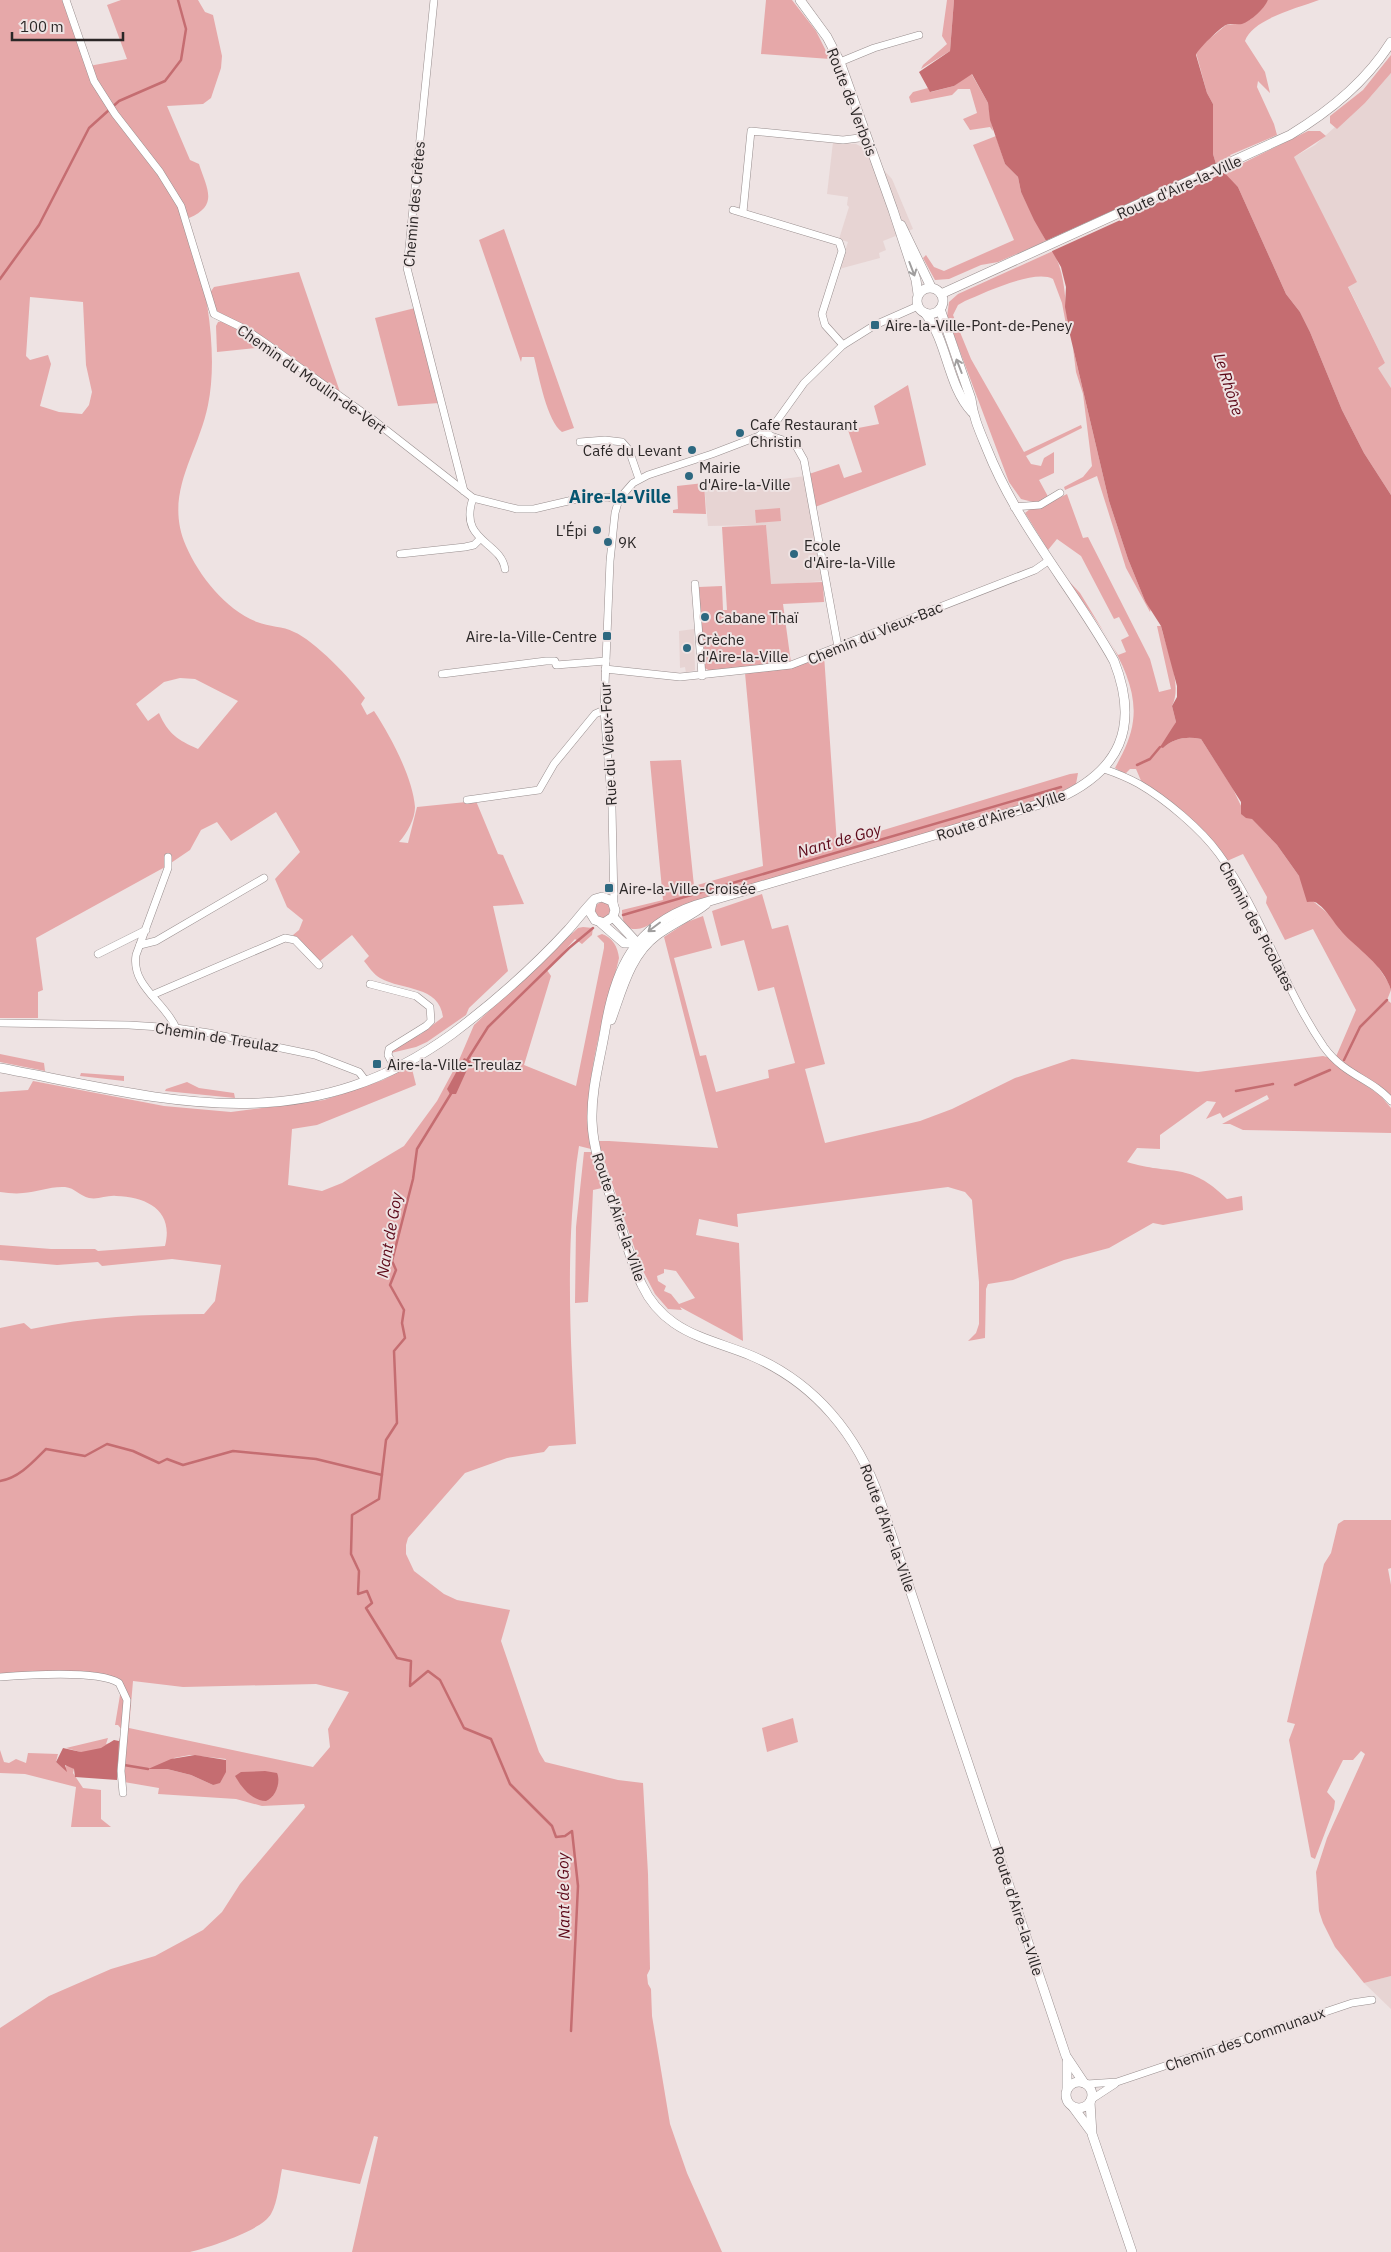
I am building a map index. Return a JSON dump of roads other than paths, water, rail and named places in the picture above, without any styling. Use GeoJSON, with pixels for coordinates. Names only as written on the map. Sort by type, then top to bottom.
{"type":"FeatureCollection","features":[{"type":"Feature","properties":{"kind":"main road","name":"Route de Verbois"},"geometry":{"type":"LineString","coordinates":[[800,0],[827,37],[840,62],[893,210],[916,280],[918,294]]}},
{"type":"Feature","properties":{"kind":"main road","name":"Route d'Aire-la-Ville"},"geometry":{"type":"LineString","coordinates":[[941,294],[1290,135],[1326,112],[1360,81],[1391,42]]}},
{"type":"Feature","properties":{"kind":"main road","name":"Route de Verbois"},"geometry":{"type":"LineString","coordinates":[[893,210],[914,249],[931,287]]}},
{"type":"Feature","properties":{"kind":"main road"},"geometry":{"type":"LineString","coordinates":[[931,287],[941,294],[943,301],[940,309],[935,313],[925,313],[918,306],[918,294],[922,290],[931,287]]}},
{"type":"Feature","properties":{"kind":"main road","name":"Route d'Aire-la-Ville"},"geometry":{"type":"LineString","coordinates":[[940,309],[943,324],[971,398],[972,412],[1001,482],[1014,507],[1048,561],[1104,644],[1120,677],[1126,705],[1125,727],[1119,745],[1104,769],[1085,785],[1056,799],[686,908],[668,917],[648,931],[639,946],[604,1039],[593,1095],[594,1142],[642,1285],[655,1305],[675,1324],[752,1356],[783,1372],[802,1385],[828,1409],[862,1456],[887,1518],[1066,2056],[1067,2089]]}},
{"type":"Feature","properties":{"kind":"main road","name":"Route d'Aire-la-Ville"},"geometry":{"type":"LineString","coordinates":[[925,313],[934,327],[962,402],[972,412]]}},
{"type":"Feature","properties":{"kind":"main road"},"geometry":{"type":"LineString","coordinates":[[0,1068],[169,1100],[230,1104],[271,1102],[319,1094],[365,1080],[430,1048],[468,1021],[509,986],[592,903],[602,897],[609,899],[614,904],[614,917],[639,946]]}},
{"type":"Feature","properties":{"kind":"main road"},"geometry":{"type":"LineString","coordinates":[[592,903],[590,912],[598,921],[624,943],[639,946]]}},
{"type":"Feature","properties":{"kind":"main road"},"geometry":{"type":"LineString","coordinates":[[569,928],[579,923],[607,922],[614,917]]}},
{"type":"Feature","properties":{"kind":"main road","name":"Route d'Aire-la-Ville"},"geometry":{"type":"LineString","coordinates":[[1066,2056],[1086,2084]]}},
{"type":"Feature","properties":{"kind":"main road"},"geometry":{"type":"LineString","coordinates":[[1092,2134],[1091,2090],[1086,2084],[1074,2083],[1067,2089],[1067,2100],[1092,2134],[1132,2252]]}},
{"type":"Feature","properties":{"kind":"main road"},"geometry":{"type":"LineString","coordinates":[[1073,2107],[1083,2108],[1091,2100]]}},
{"type":"Feature","properties":{"kind":"street","name":"Chemin du Moulin-de-Vert"},"geometry":{"type":"LineString","coordinates":[[66,0],[94,81],[115,114],[160,172],[181,206],[187,220],[214,314],[252,334],[372,419],[473,498],[517,510],[534,509],[577,499],[607,497],[619,500]]}},
{"type":"Feature","properties":{"kind":"street","name":"Chemin des Crêtes"},"geometry":{"type":"LineString","coordinates":[[434,0],[407,268],[464,492]]}},
{"type":"Feature","properties":{"kind":"street"},"geometry":{"type":"LineString","coordinates":[[840,62],[874,48],[919,35]]}},
{"type":"Feature","properties":{"kind":"street"},"geometry":{"type":"LineString","coordinates":[[743,212],[751,131],[843,140],[867,138]]}},
{"type":"Feature","properties":{"kind":"street"},"geometry":{"type":"LineString","coordinates":[[733,210],[839,242],[842,250],[822,314],[826,325],[843,345]]}},
{"type":"Feature","properties":{"kind":"street","name":"Rue du Vieux-Four"},"geometry":{"type":"LineString","coordinates":[[614,904],[612,808],[604,710],[610,561],[615,513],[619,500],[626,489],[639,479],[677,464],[741,444],[766,432],[780,419],[809,378],[843,345],[882,321],[918,306]]}},
{"type":"Feature","properties":{"kind":"street"},"geometry":{"type":"LineString","coordinates":[[766,432],[771,436],[792,442],[800,450],[804,460],[838,648]]}},
{"type":"Feature","properties":{"kind":"street"},"geometry":{"type":"LineString","coordinates":[[580,442],[605,440],[622,442],[629,450],[639,479]]}},
{"type":"Feature","properties":{"kind":"street"},"geometry":{"type":"LineString","coordinates":[[1014,507],[1040,505],[1060,493]]}},
{"type":"Feature","properties":{"kind":"street"},"geometry":{"type":"LineString","coordinates":[[473,498],[470,508],[473,528],[480,539],[504,559],[505,569]]}},
{"type":"Feature","properties":{"kind":"street"},"geometry":{"type":"LineString","coordinates":[[400,554],[465,547],[474,545],[480,539]]}},
{"type":"Feature","properties":{"kind":"street","name":"Chemin du Vieux-Bac"},"geometry":{"type":"LineString","coordinates":[[605,669],[674,677],[702,676],[784,667],[838,648],[1035,570],[1048,561]]}},
{"type":"Feature","properties":{"kind":"street"},"geometry":{"type":"LineString","coordinates":[[695,584],[702,676]]}},
{"type":"Feature","properties":{"kind":"street"},"geometry":{"type":"LineString","coordinates":[[442,674],[546,661],[555,661],[556,665],[606,661]]}},
{"type":"Feature","properties":{"kind":"street"},"geometry":{"type":"LineString","coordinates":[[467,800],[539,790],[554,764],[595,714],[604,710]]}},
{"type":"Feature","properties":{"kind":"street","name":"Chemin des Picolates"},"geometry":{"type":"LineString","coordinates":[[1104,769],[1140,784],[1212,846],[1236,880],[1304,1014],[1323,1045],[1344,1069],[1379,1090],[1391,1101]]}},
{"type":"Feature","properties":{"kind":"street"},"geometry":{"type":"LineString","coordinates":[[168,857],[168,868],[135,962],[136,972],[169,1014],[176,1028]]}},
{"type":"Feature","properties":{"kind":"street"},"geometry":{"type":"LineString","coordinates":[[602,897],[609,888],[614,876]]}},
{"type":"Feature","properties":{"kind":"street"},"geometry":{"type":"LineString","coordinates":[[140,945],[156,941],[264,878]]}},
{"type":"Feature","properties":{"kind":"street"},"geometry":{"type":"LineString","coordinates":[[98,954],[146,930]]}},
{"type":"Feature","properties":{"kind":"street"},"geometry":{"type":"LineString","coordinates":[[152,994],[289,937],[295,940],[319,965]]}},
{"type":"Feature","properties":{"kind":"street"},"geometry":{"type":"LineString","coordinates":[[370,984],[416,996],[430,1007],[430,1021],[426,1026],[389,1049],[388,1055],[394,1065]]}},
{"type":"Feature","properties":{"kind":"street","name":"Chemin de Treulaz"},"geometry":{"type":"LineString","coordinates":[[0,1023],[176,1028],[297,1050],[360,1072],[365,1080]]}},
{"type":"Feature","properties":{"kind":"street"},"geometry":{"type":"LineString","coordinates":[[0,1677],[51,1674],[104,1678],[119,1683],[124,1688],[127,1700],[120,1770],[123,1793]]}},
{"type":"Feature","properties":{"kind":"street","name":"Chemin des Communaux"},"geometry":{"type":"LineString","coordinates":[[1086,2084],[1117,2082],[1352,2003],[1372,2000]]}},
{"type":"Feature","properties":{"kind":"street","name":"Chemin des Communaux"},"geometry":{"type":"LineString","coordinates":[[1091,2100],[1117,2082]]}},
{"type":"Feature","properties":{"kind":"water","name":"Le Rhône"},"geometry":{"type":"Polygon","coordinates":[[[954,0],[1268,0],[1260,11],[1249,20],[1242,24],[1230,24],[1223,27],[1196,55],[1207,93],[1213,104],[1213,154],[1216,164],[1238,187],[1286,294],[1300,312],[1310,332],[1342,410],[1364,453],[1391,495],[1391,990],[1382,972],[1341,931],[1325,910],[1316,902],[1307,902],[1299,876],[1277,845],[1252,819],[1246,818],[1241,814],[1241,802],[1201,739],[1181,739],[1163,748],[1160,747],[1176,722],[1172,706],[1177,697],[1177,686],[1161,626],[1145,601],[1128,559],[1109,501],[1070,335],[1065,307],[1066,287],[1061,267],[1034,220],[1021,192],[1018,177],[1005,164],[990,120],[988,103],[972,74],[954,86],[930,92],[919,72],[950,51],[954,0]]]}},
{"type":"Feature","properties":{"kind":"water"},"geometry":{"type":"Polygon","coordinates":[[[464,1058],[471,1061],[456,1094],[450,1094],[447,1089],[464,1058]]]}},
{"type":"Feature","properties":{"kind":"water"},"geometry":{"type":"Polygon","coordinates":[[[114,1740],[119,1741],[117,1780],[75,1777],[74,1769],[65,1765],[67,1772],[56,1762],[63,1748],[81,1752],[101,1748],[114,1740]]]}},
{"type":"Feature","properties":{"kind":"water"},"geometry":{"type":"Polygon","coordinates":[[[195,1755],[226,1760],[226,1772],[220,1783],[213,1785],[191,1775],[167,1769],[148,1769],[171,1759],[195,1755]]]}},
{"type":"Feature","properties":{"kind":"water"},"geometry":{"type":"Polygon","coordinates":[[[265,1771],[277,1773],[278,1777],[275,1793],[266,1801],[251,1796],[235,1776],[241,1772],[265,1771]]]}},
{"type":"Feature","properties":{"kind":"waterway"},"geometry":{"type":"LineString","coordinates":[[0,279],[39,225],[89,128],[119,101],[165,81],[181,60],[186,29],[178,0]]}},
{"type":"Feature","properties":{"kind":"waterway"},"geometry":{"type":"LineString","coordinates":[[1137,765],[1150,759],[1160,747]]}},
{"type":"Feature","properties":{"kind":"waterway","name":"Nant de Goy"},"geometry":{"type":"LineString","coordinates":[[623,915],[1061,787]]}},
{"type":"Feature","properties":{"kind":"waterway","name":"Nant de Goy"},"geometry":{"type":"LineString","coordinates":[[466,1062],[488,1027],[569,948],[593,928]]}},
{"type":"Feature","properties":{"kind":"waterway"},"geometry":{"type":"LineString","coordinates":[[1344,1060],[1360,1027],[1387,1000]]}},
{"type":"Feature","properties":{"kind":"waterway"},"geometry":{"type":"LineString","coordinates":[[1295,1085],[1330,1070]]}},
{"type":"Feature","properties":{"kind":"waterway"},"geometry":{"type":"LineString","coordinates":[[1236,1091],[1273,1084]]}},
{"type":"Feature","properties":{"kind":"waterway","name":"Nant de Goy"},"geometry":{"type":"LineString","coordinates":[[452,1092],[417,1149],[413,1179],[392,1261],[396,1270],[390,1285],[404,1310],[402,1323],[405,1338],[394,1351],[397,1423],[386,1440],[379,1499],[352,1515],[351,1554],[359,1571],[358,1594],[367,1591],[372,1603],[366,1608],[397,1658],[411,1661],[410,1686],[428,1671],[440,1680],[464,1728],[491,1739],[510,1784],[552,1826],[556,1837],[565,1836],[572,1831],[578,1886],[571,2031]]}},
{"type":"Feature","properties":{"kind":"waterway"},"geometry":{"type":"LineString","coordinates":[[0,1481],[19,1473],[46,1449],[85,1456],[107,1444],[133,1451],[159,1463],[167,1459],[183,1465],[233,1451],[316,1459],[382,1475]]}},
{"type":"Feature","properties":{"kind":"waterway"},"geometry":{"type":"LineString","coordinates":[[124,1765],[148,1769]]}},
{"type":"Feature","properties":{"kind":"place","name":"Aire-la-Ville-Pont-de-Peney"},"geometry":{"type":"Point","coordinates":[875,325]}},
{"type":"Feature","properties":{"kind":"place","name":"Cafe Restaurant Christin"},"geometry":{"type":"Point","coordinates":[740,433]}},
{"type":"Feature","properties":{"kind":"place","name":"Café du Levant"},"geometry":{"type":"Point","coordinates":[692,450]}},
{"type":"Feature","properties":{"kind":"place","name":"Mairie d'Aire-la-Ville"},"geometry":{"type":"Point","coordinates":[689,476]}},
{"type":"Feature","properties":{"kind":"place","name":"L'Épi"},"geometry":{"type":"Point","coordinates":[597,530]}},
{"type":"Feature","properties":{"kind":"place","name":"9K"},"geometry":{"type":"Point","coordinates":[608,542]}},
{"type":"Feature","properties":{"kind":"place","name":"Ecole d'Aire-la-Ville"},"geometry":{"type":"Point","coordinates":[794,554]}},
{"type":"Feature","properties":{"kind":"place","name":"Cabane Thaï"},"geometry":{"type":"Point","coordinates":[705,617]}},
{"type":"Feature","properties":{"kind":"place","name":"Aire-la-Ville-Centre"},"geometry":{"type":"Point","coordinates":[607,636]}},
{"type":"Feature","properties":{"kind":"place","name":"Crèche d'Aire-la-Ville"},"geometry":{"type":"Point","coordinates":[687,648]}},
{"type":"Feature","properties":{"kind":"place","name":"Aire-la-Ville-Croisée"},"geometry":{"type":"Point","coordinates":[609,888]}},
{"type":"Feature","properties":{"kind":"place","name":"Aire-la-Ville-Treulaz"},"geometry":{"type":"Point","coordinates":[377,1064]}},
{"type":"Feature","properties":{"kind":"district","name":"Aire-la-Ville"},"geometry":{"type":"Point","coordinates":[620,496]}}]}
